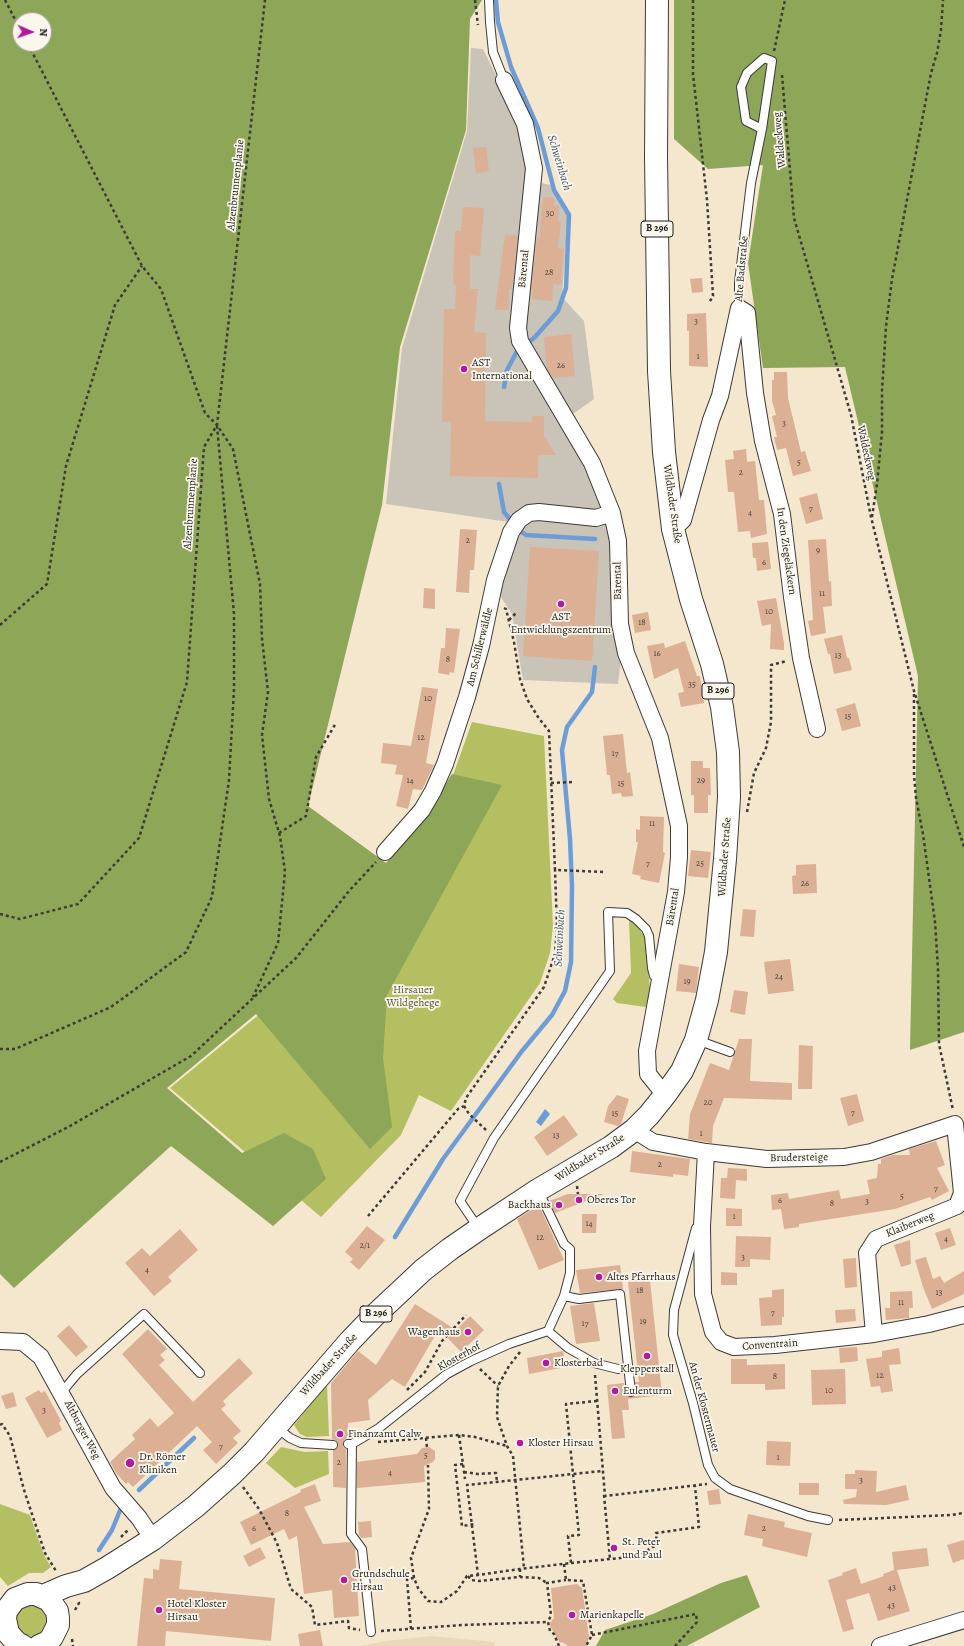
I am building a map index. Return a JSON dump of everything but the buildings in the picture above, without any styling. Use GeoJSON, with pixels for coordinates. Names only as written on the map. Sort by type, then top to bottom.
{"type":"FeatureCollection","features":[{"type":"Feature","properties":{"kind":"main road","name":"Wildbader Straße"},"geometry":{"type":"LineString","coordinates":[[43,1596],[66,1586],[84,1581],[153,1539],[196,1506],[232,1474],[350,1341],[375,1315],[423,1270],[479,1229],[538,1190],[611,1148],[634,1130],[649,1115],[682,1072],[696,1040],[707,1000],[716,952],[729,797],[728,752],[722,707],[713,671],[691,599],[673,529],[664,452],[659,363],[656,157],[657,0]]}},
{"type":"Feature","properties":{"kind":"main road","name":"Wildbader Straße"},"geometry":{"type":"LineString","coordinates":[[58,1632],[84,1581]]}},
{"type":"Feature","properties":{"kind":"main road","name":"B 296"},"geometry":{"type":"LineString","coordinates":[[16,1645],[2,1621],[6,1611],[10,1605],[21,1596],[36,1594],[43,1596]]}},
{"type":"Feature","properties":{"kind":"main road"},"geometry":{"type":"LineString","coordinates":[[43,1596],[53,1605],[58,1632]]}},
{"type":"Feature","properties":{"kind":"main road","name":"B 296"},"geometry":{"type":"LineString","coordinates":[[38,1646],[48,1642],[58,1632]]}},
{"type":"Feature","properties":{"kind":"street","name":"Bärental"},"geometry":{"type":"LineString","coordinates":[[504,80],[525,124],[534,168],[518,328],[523,347],[592,463],[612,513],[618,542],[618,594],[620,624],[626,653],[660,738],[679,826],[679,857],[676,892],[647,1051],[648,1074],[665,1095]]}},
{"type":"Feature","properties":{"kind":"street","name":"Alte Badstraße"},"geometry":{"type":"LineString","coordinates":[[673,529],[684,520],[711,420],[720,396],[739,308]]}},
{"type":"Feature","properties":{"kind":"street","name":"In den Ziegeläckern"},"geometry":{"type":"LineString","coordinates":[[739,308],[747,312],[757,407],[763,441],[782,514],[801,658],[817,729]]}},
{"type":"Feature","properties":{"kind":"street","name":"Am Schillerwäldle"},"geometry":{"type":"LineString","coordinates":[[385,852],[422,810],[442,771],[467,697],[481,646],[495,580],[515,526],[528,513],[538,512],[596,518],[612,513]]}},
{"type":"Feature","properties":{"kind":"street","name":"Brudersteige"},"geometry":{"type":"LineString","coordinates":[[634,1130],[653,1142],[706,1152],[767,1159],[844,1157],[871,1152],[958,1120]]}},
{"type":"Feature","properties":{"kind":"street","name":"Klaiberweg"},"geometry":{"type":"LineString","coordinates":[[874,1334],[867,1253],[876,1239],[957,1206],[962,1193],[958,1120]]}},
{"type":"Feature","properties":{"kind":"street","name":"Conventrain"},"geometry":{"type":"LineString","coordinates":[[706,1152],[702,1226],[703,1294],[713,1332],[721,1342],[734,1348],[775,1345],[874,1334],[929,1324],[964,1315]]}},
{"type":"Feature","properties":{"kind":"street","name":"Altburger Weg"},"geometry":{"type":"LineString","coordinates":[[0,1340],[23,1342],[41,1357],[62,1392],[113,1488],[153,1539]]}},
{"type":"Feature","properties":{"kind":"street"},"geometry":{"type":"LineString","coordinates":[[880,1646],[964,1620]]}},
{"type":"Feature","properties":{"kind":"lane"},"geometry":{"type":"LineString","coordinates":[[489,0],[493,52],[504,80]]}},
{"type":"Feature","properties":{"kind":"lane"},"geometry":{"type":"LineString","coordinates":[[762,129],[746,121],[741,87],[747,73],[764,58],[772,61]]}},
{"type":"Feature","properties":{"kind":"lane","name":"Alte Badstraße"},"geometry":{"type":"LineString","coordinates":[[739,308],[739,282],[751,183],[762,129],[772,61]]}},
{"type":"Feature","properties":{"kind":"lane"},"geometry":{"type":"LineString","coordinates":[[479,1229],[460,1200],[494,1138],[610,972],[608,912],[627,913],[646,928],[649,936],[654,976],[660,980]]}},
{"type":"Feature","properties":{"kind":"lane"},"geometry":{"type":"LineString","coordinates":[[696,1040],[730,1052]]}},
{"type":"Feature","properties":{"kind":"lane"},"geometry":{"type":"LineString","coordinates":[[538,1190],[564,1244],[570,1249],[570,1272],[564,1296],[548,1331],[568,1348],[594,1363],[618,1369],[629,1368]]}},
{"type":"Feature","properties":{"kind":"lane","name":"An der Klostermauer"},"geometry":{"type":"LineString","coordinates":[[702,1226],[696,1228],[681,1280],[674,1310],[673,1335],[693,1403],[708,1465],[715,1478]]}},
{"type":"Feature","properties":{"kind":"lane"},"geometry":{"type":"LineString","coordinates":[[564,1296],[579,1299],[620,1294],[632,1392]]}},
{"type":"Feature","properties":{"kind":"lane"},"geometry":{"type":"LineString","coordinates":[[62,1392],[77,1374],[144,1314],[200,1373]]}},
{"type":"Feature","properties":{"kind":"lane","name":"Klosterhof"},"geometry":{"type":"LineString","coordinates":[[350,1444],[379,1428],[447,1374],[477,1359],[548,1331]]}},
{"type":"Feature","properties":{"kind":"lane"},"geometry":{"type":"LineString","coordinates":[[275,1427],[290,1438],[301,1443],[333,1445]]}},
{"type":"Feature","properties":{"kind":"lane"},"geometry":{"type":"LineString","coordinates":[[350,1444],[352,1534],[362,1549],[371,1632]]}},
{"type":"Feature","properties":{"kind":"lane"},"geometry":{"type":"LineString","coordinates":[[715,1478],[730,1489],[808,1516],[828,1520]]}},
{"type":"Feature","properties":{"kind":"path"},"geometry":{"type":"LineString","coordinates":[[5,0],[12,14]]}},
{"type":"Feature","properties":{"kind":"path","name":"Alzenbrunnenplanie"},"geometry":{"type":"LineString","coordinates":[[0,914],[20,919],[78,904],[139,838],[187,682],[204,447],[217,425],[264,0]]}},
{"type":"Feature","properties":{"kind":"path"},"geometry":{"type":"LineString","coordinates":[[693,0],[694,74],[708,200],[713,296],[709,303]]}},
{"type":"Feature","properties":{"kind":"path"},"geometry":{"type":"LineString","coordinates":[[772,61],[785,0]]}},
{"type":"Feature","properties":{"kind":"path"},"geometry":{"type":"LineString","coordinates":[[871,517],[877,484],[882,432],[882,391],[886,326],[891,287],[931,73],[937,53],[941,30],[943,0]]}},
{"type":"Feature","properties":{"kind":"path"},"geometry":{"type":"LineString","coordinates":[[32,52],[142,266],[161,289],[205,413],[217,425],[233,449],[260,584],[262,639],[268,692],[262,735],[269,799],[279,833],[285,872],[278,943],[253,997]]}},
{"type":"Feature","properties":{"kind":"path","name":"Waldeckweg"},"geometry":{"type":"LineString","coordinates":[[772,61],[782,70],[794,218],[851,415],[871,517],[914,691],[964,847]]}},
{"type":"Feature","properties":{"kind":"path"},"geometry":{"type":"LineString","coordinates":[[0,625],[47,584],[66,466],[115,305],[142,266]]}},
{"type":"Feature","properties":{"kind":"path"},"geometry":{"type":"LineString","coordinates":[[0,1048],[15,1049],[111,1006],[186,952],[212,897],[229,780],[234,690],[234,614],[217,425]]}},
{"type":"Feature","properties":{"kind":"path"},"geometry":{"type":"LineString","coordinates":[[478,1123],[469,1114],[464,1106],[466,1098],[544,987],[555,954],[557,928],[548,731],[527,699],[520,679],[514,642],[506,610],[491,602]]}},
{"type":"Feature","properties":{"kind":"path"},"geometry":{"type":"LineString","coordinates":[[509,621],[516,613]]}},
{"type":"Feature","properties":{"kind":"path"},"geometry":{"type":"LineString","coordinates":[[747,815],[754,773],[766,748],[771,722],[771,665],[801,658]]}},
{"type":"Feature","properties":{"kind":"path"},"geometry":{"type":"LineString","coordinates":[[914,691],[914,775],[916,798],[923,834],[935,922],[938,969],[939,1044],[958,1120]]}},
{"type":"Feature","properties":{"kind":"path"},"geometry":{"type":"LineString","coordinates":[[279,833],[306,816],[316,757],[336,723]]}},
{"type":"Feature","properties":{"kind":"path"},"geometry":{"type":"LineString","coordinates":[[551,784],[574,782]]}},
{"type":"Feature","properties":{"kind":"path"},"geometry":{"type":"LineString","coordinates":[[0,1162],[70,1126],[191,1056],[296,958],[349,891],[385,852]]}},
{"type":"Feature","properties":{"kind":"path"},"geometry":{"type":"LineString","coordinates":[[554,870],[606,872]]}},
{"type":"Feature","properties":{"kind":"path"},"geometry":{"type":"LineString","coordinates":[[368,1216],[458,1109],[464,1106]]}},
{"type":"Feature","properties":{"kind":"path"},"geometry":{"type":"LineString","coordinates":[[405,1392],[425,1372],[442,1341],[466,1315]]}},
{"type":"Feature","properties":{"kind":"path"},"geometry":{"type":"LineString","coordinates":[[524,1568],[513,1456],[507,1446],[497,1417],[498,1386],[509,1366],[521,1352],[525,1339]]}},
{"type":"Feature","properties":{"kind":"path"},"geometry":{"type":"LineString","coordinates":[[483,1371],[498,1386]]}},
{"type":"Feature","properties":{"kind":"path"},"geometry":{"type":"LineString","coordinates":[[596,1386],[610,1559]]}},
{"type":"Feature","properties":{"kind":"path"},"geometry":{"type":"LineString","coordinates":[[571,1563],[568,1536],[579,1535],[566,1404],[597,1401]]}},
{"type":"Feature","properties":{"kind":"path"},"geometry":{"type":"LineString","coordinates":[[0,1425],[2,1424],[10,1436],[26,1497],[45,1552],[56,1571]]}},
{"type":"Feature","properties":{"kind":"path"},"geometry":{"type":"LineString","coordinates":[[350,1444],[459,1435],[475,1437],[507,1446]]}},
{"type":"Feature","properties":{"kind":"path"},"geometry":{"type":"LineString","coordinates":[[459,1435],[465,1479]]}},
{"type":"Feature","properties":{"kind":"path"},"geometry":{"type":"LineString","coordinates":[[426,1438],[427,1448]]}},
{"type":"Feature","properties":{"kind":"path"},"geometry":{"type":"LineString","coordinates":[[428,1464],[429,1509],[411,1558],[414,1578],[418,1588],[428,1601],[441,1602],[456,1591],[467,1576],[524,1568],[640,1556],[652,1547],[657,1546],[656,1532],[699,1527],[694,1486]]}},
{"type":"Feature","properties":{"kind":"path"},"geometry":{"type":"LineString","coordinates":[[463,1464],[455,1465],[462,1526],[473,1525]]}},
{"type":"Feature","properties":{"kind":"path"},"geometry":{"type":"LineString","coordinates":[[478,1575],[467,1485],[602,1471]]}},
{"type":"Feature","properties":{"kind":"path"},"geometry":{"type":"LineString","coordinates":[[464,1472],[478,1474],[496,1472],[497,1482]]}},
{"type":"Feature","properties":{"kind":"path"},"geometry":{"type":"LineString","coordinates":[[232,1474],[243,1486],[259,1509],[277,1543],[292,1588],[312,1607],[315,1625],[348,1621],[349,1628],[371,1632],[548,1622]]}},
{"type":"Feature","properties":{"kind":"path"},"geometry":{"type":"LineString","coordinates":[[604,1494],[605,1496],[706,1485],[715,1478]]}},
{"type":"Feature","properties":{"kind":"path"},"geometry":{"type":"LineString","coordinates":[[828,1520],[951,1515],[964,1513]]}},
{"type":"Feature","properties":{"kind":"path"},"geometry":{"type":"LineString","coordinates":[[117,1541],[138,1518]]}},
{"type":"Feature","properties":{"kind":"path"},"geometry":{"type":"LineString","coordinates":[[564,1564],[565,1586]]}},
{"type":"Feature","properties":{"kind":"path"},"geometry":{"type":"LineString","coordinates":[[51,1572],[63,1569]]}},
{"type":"Feature","properties":{"kind":"path"},"geometry":{"type":"LineString","coordinates":[[520,1569],[520,1577]]}},
{"type":"Feature","properties":{"kind":"path"},"geometry":{"type":"LineString","coordinates":[[467,1576],[471,1580],[479,1581],[520,1577],[539,1578],[547,1583],[565,1580],[583,1581],[592,1635],[586,1646]]}},
{"type":"Feature","properties":{"kind":"path"},"geometry":{"type":"LineString","coordinates":[[411,1629],[407,1579],[414,1578]]}},
{"type":"Feature","properties":{"kind":"path"},"geometry":{"type":"LineString","coordinates":[[547,1583],[551,1615],[548,1622],[550,1631],[554,1634],[559,1646]]}},
{"type":"Feature","properties":{"kind":"path"},"geometry":{"type":"LineString","coordinates":[[592,1635],[696,1614],[697,1622],[675,1646]]}},
{"type":"Feature","properties":{"kind":"shaded area"},"geometry":{"type":"Polygon","coordinates":[[[471,48],[483,49],[524,132],[530,181],[551,185],[568,216],[562,297],[584,321],[594,399],[563,421],[581,451],[602,502],[609,534],[612,613],[621,660],[618,684],[523,680],[512,614],[497,591],[523,524],[386,504],[402,348],[467,131],[471,48]]]}},
{"type":"Feature","properties":{"kind":"shaded area"},"geometry":{"type":"Polygon","coordinates":[[[431,1636],[495,1642],[495,1646],[360,1646],[386,1641],[431,1636]]]}},
{"type":"Feature","properties":{"kind":"green space"},"geometry":{"type":"Polygon","coordinates":[[[0,0],[482,0],[470,19],[466,130],[400,347],[382,505],[308,806],[386,863],[424,818],[452,774],[502,785],[387,995],[383,1058],[392,1127],[370,1149],[256,1014],[167,1088],[242,1153],[284,1133],[313,1149],[326,1179],[273,1226],[171,1146],[14,1288],[0,1274],[0,0]]]}},
{"type":"Feature","properties":{"kind":"green space"},"geometry":{"type":"Polygon","coordinates":[[[674,0],[964,0],[964,1032],[910,1050],[918,676],[845,367],[763,368],[748,263],[763,165],[708,169],[674,139],[674,0]]]}},
{"type":"Feature","properties":{"kind":"green space","name":"Hirsauer Wildgehege"},"geometry":{"type":"Polygon","coordinates":[[[472,722],[544,736],[553,926],[550,953],[540,983],[451,1111],[419,1095],[401,1135],[321,1217],[170,1088],[261,1013],[447,792],[472,722]]]}},
{"type":"Feature","properties":{"kind":"green space"},"geometry":{"type":"Polygon","coordinates":[[[629,920],[637,925],[645,938],[650,989],[646,1007],[617,1003],[613,999],[631,973],[629,920]]]}},
{"type":"Feature","properties":{"kind":"green space"},"geometry":{"type":"Polygon","coordinates":[[[327,1384],[329,1436],[307,1437],[300,1434],[294,1425],[327,1384]]]}},
{"type":"Feature","properties":{"kind":"green space"},"geometry":{"type":"Polygon","coordinates":[[[281,1447],[305,1452],[328,1451],[329,1474],[295,1488],[266,1463],[281,1447]]]}},
{"type":"Feature","properties":{"kind":"green space"},"geometry":{"type":"Polygon","coordinates":[[[0,1504],[30,1515],[44,1555],[51,1567],[43,1573],[29,1573],[8,1586],[0,1577],[0,1504]]]}},
{"type":"Feature","properties":{"kind":"green space"},"geometry":{"type":"Polygon","coordinates":[[[747,1575],[760,1607],[687,1646],[596,1646],[605,1630],[653,1614],[721,1583],[747,1575]]]}},
{"type":"Feature","properties":{"kind":"green space"},"geometry":{"type":"Polygon","coordinates":[[[31,1604],[42,1609],[47,1620],[42,1631],[31,1636],[20,1631],[15,1620],[20,1609],[31,1604]]]}},
{"type":"Feature","properties":{"kind":"water"},"geometry":{"type":"Polygon","coordinates":[[[545,1109],[550,1114],[541,1126],[536,1122],[545,1109]]]}},
{"type":"Feature","properties":{"kind":"waterway","name":"Schweinbach"},"geometry":{"type":"LineString","coordinates":[[496,0],[498,22],[511,67],[538,128],[554,190],[569,215],[566,288],[558,311],[535,337],[516,353],[507,370],[504,387]]}},
{"type":"Feature","properties":{"kind":"waterway","name":"Schweinbach"},"geometry":{"type":"LineString","coordinates":[[499,484],[504,512],[519,530],[526,535],[595,539]]}},
{"type":"Feature","properties":{"kind":"waterway","name":"Schweinbach"},"geometry":{"type":"LineString","coordinates":[[395,1237],[443,1159],[522,1051],[552,1015],[565,991],[571,962],[572,886],[570,839],[562,750],[567,727],[592,692],[595,667]]}},
{"type":"Feature","properties":{"kind":"waterway","name":"Schweinbach"},"geometry":{"type":"LineString","coordinates":[[139,1490],[194,1438]]}},
{"type":"Feature","properties":{"kind":"waterway","name":"Schweinbach"},"geometry":{"type":"LineString","coordinates":[[99,1550],[112,1530],[121,1508]]}},
{"type":"Feature","properties":{"kind":"place","name":"AST International"},"geometry":{"type":"Point","coordinates":[464,369]}},
{"type":"Feature","properties":{"kind":"place","name":"AST Entwicklungszentrum"},"geometry":{"type":"Point","coordinates":[561,604]}},
{"type":"Feature","properties":{"kind":"place","name":"Oberes Tor"},"geometry":{"type":"Point","coordinates":[579,1200]}},
{"type":"Feature","properties":{"kind":"place","name":"Backhaus"},"geometry":{"type":"Point","coordinates":[559,1205]}},
{"type":"Feature","properties":{"kind":"place","name":"Altes Pfarrhaus"},"geometry":{"type":"Point","coordinates":[599,1277]}},
{"type":"Feature","properties":{"kind":"place","name":"Wagenhaus"},"geometry":{"type":"Point","coordinates":[468,1332]}},
{"type":"Feature","properties":{"kind":"place","name":"Klepperstall"},"geometry":{"type":"Point","coordinates":[647,1356]}},
{"type":"Feature","properties":{"kind":"place","name":"Klosterbad"},"geometry":{"type":"Point","coordinates":[546,1363]}},
{"type":"Feature","properties":{"kind":"place","name":"Eulenturm"},"geometry":{"type":"Point","coordinates":[615,1391]}},
{"type":"Feature","properties":{"kind":"place","name":"Finanzamt Calw"},"geometry":{"type":"Point","coordinates":[340,1434]}},
{"type":"Feature","properties":{"kind":"place","name":"Kloster Hirsau"},"geometry":{"type":"Point","coordinates":[520,1443]}},
{"type":"Feature","properties":{"kind":"place","name":"Dr. Römer Kliniken"},"geometry":{"type":"Point","coordinates":[130,1463]}},
{"type":"Feature","properties":{"kind":"place","name":"St. Peter und Paul"},"geometry":{"type":"Point","coordinates":[614,1548]}},
{"type":"Feature","properties":{"kind":"place","name":"Grundschule Hirsau"},"geometry":{"type":"Point","coordinates":[344,1580]}},
{"type":"Feature","properties":{"kind":"place","name":"Hotel Kloster Hirsau"},"geometry":{"type":"Point","coordinates":[159,1610]}},
{"type":"Feature","properties":{"kind":"place","name":"Marienkapelle"},"geometry":{"type":"Point","coordinates":[572,1615]}}]}
